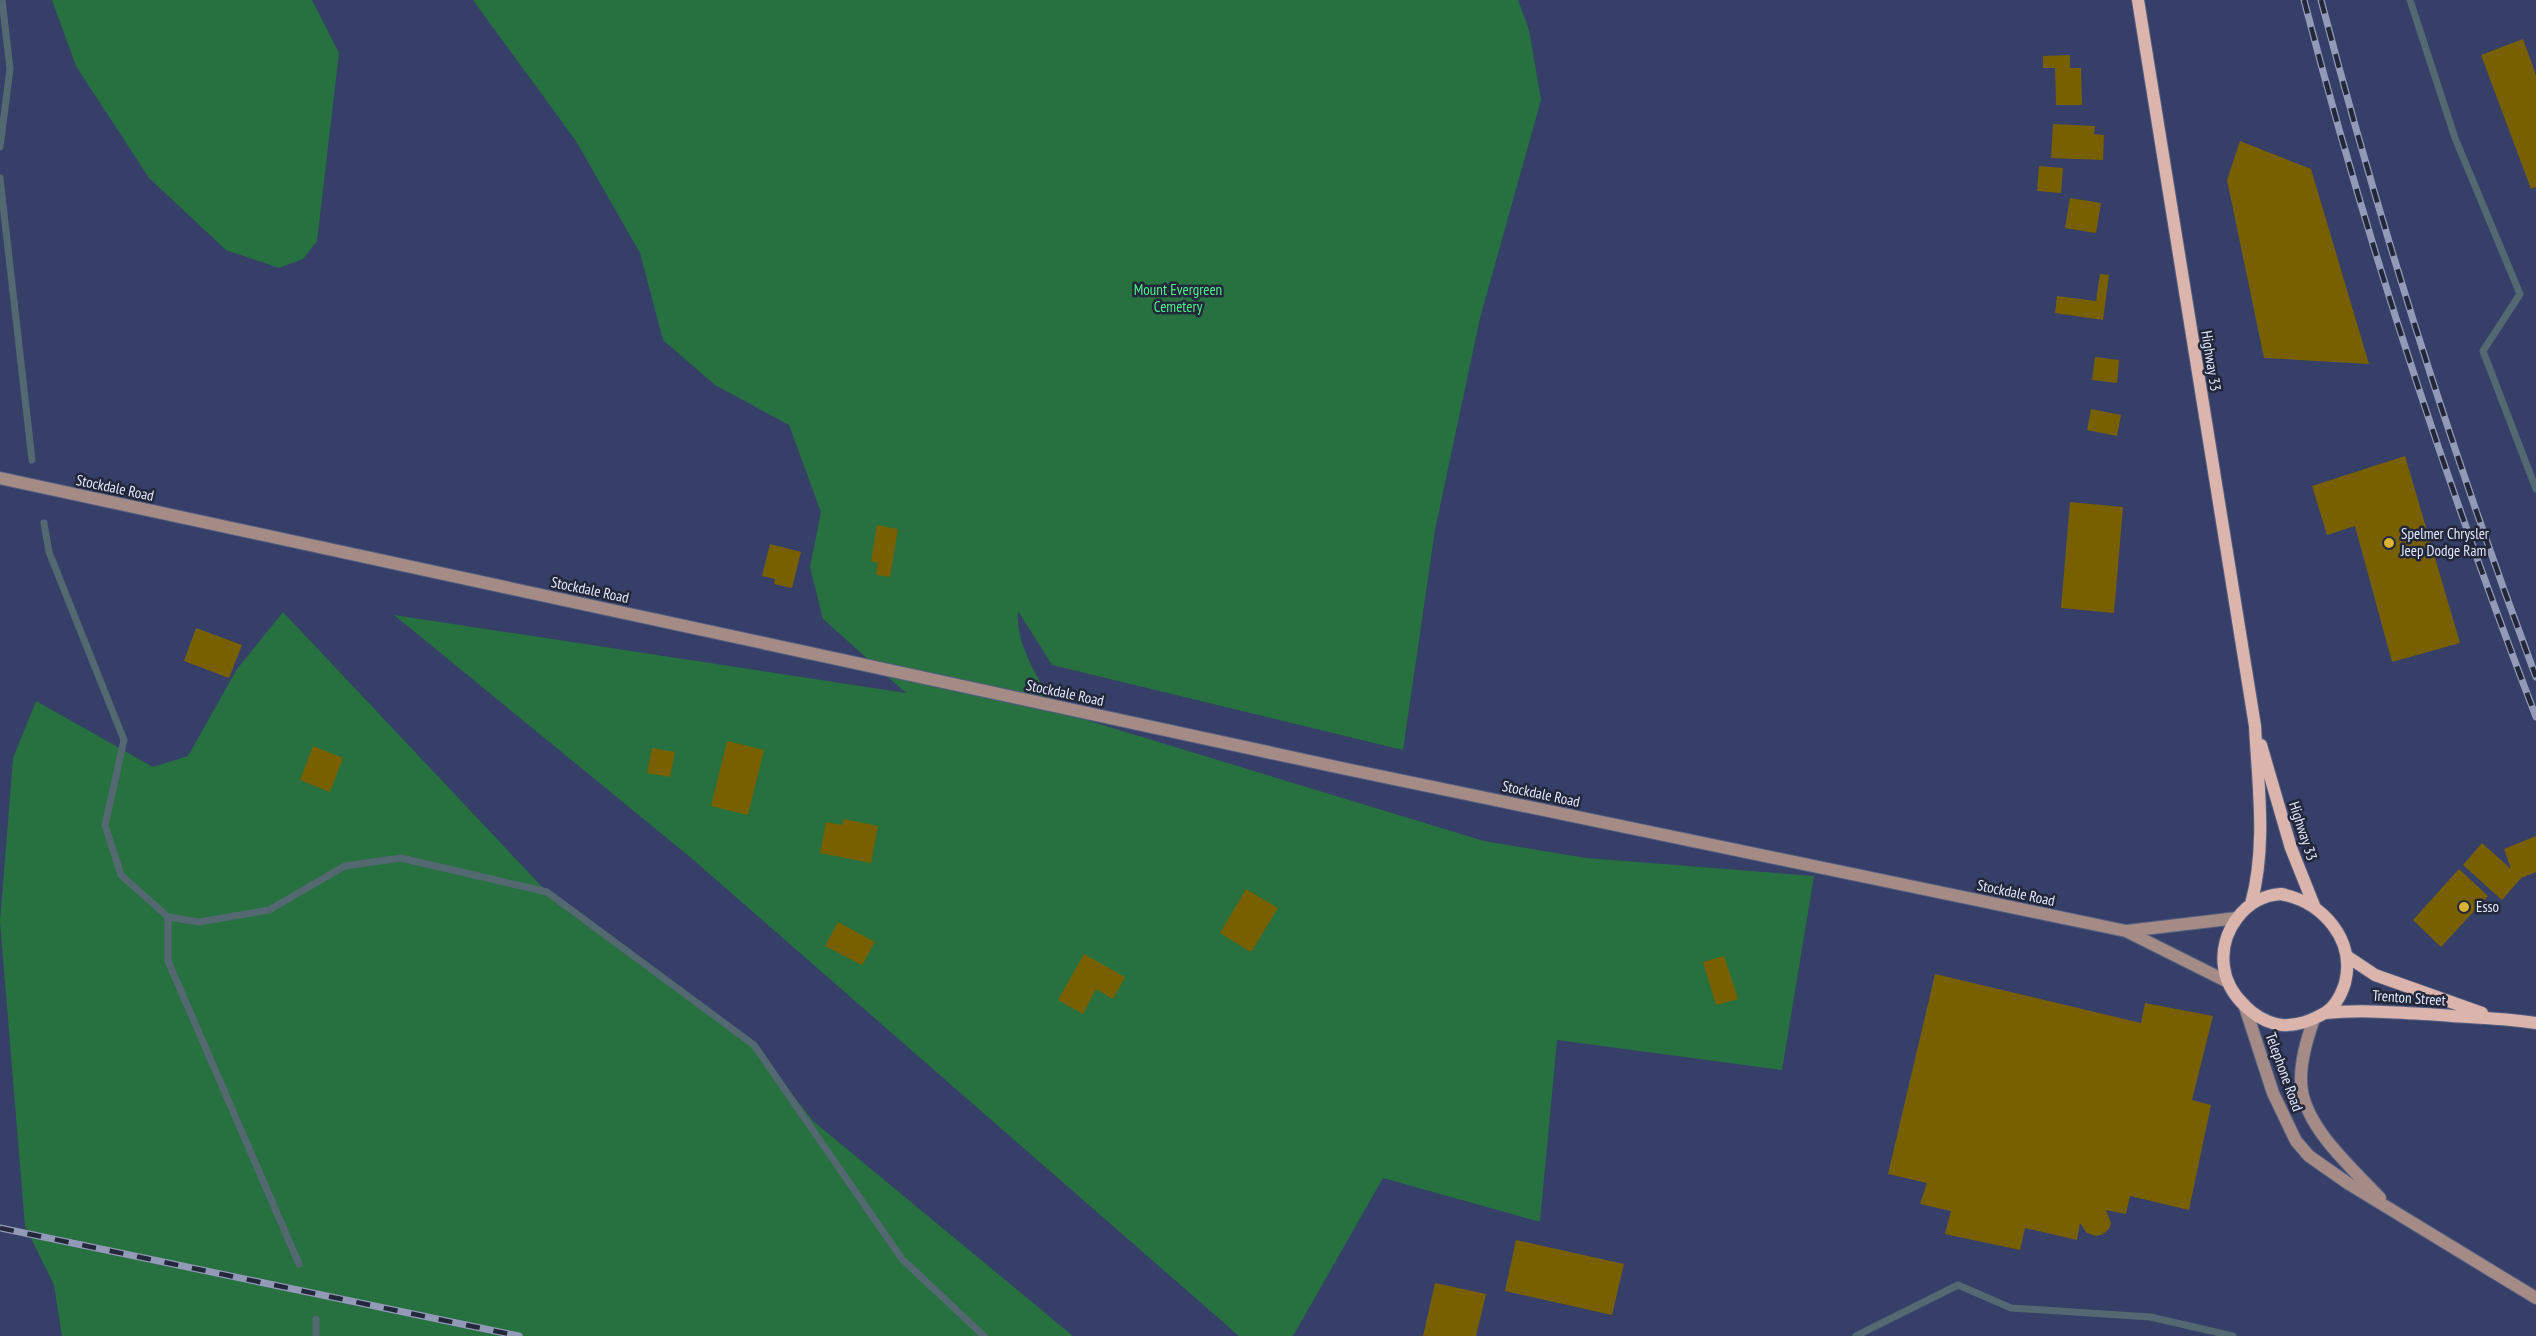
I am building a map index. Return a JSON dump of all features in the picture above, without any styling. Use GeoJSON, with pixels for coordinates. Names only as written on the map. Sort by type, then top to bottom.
{"type":"FeatureCollection","features":[{"type":"Feature","properties":{"kind":"main road","name":"Highway 33"},"geometry":{"type":"LineString","coordinates":[[2138,0],[2255,726],[2260,839],[2257,882],[2251,904]]}},
{"type":"Feature","properties":{"kind":"main road","name":"Highway 33"},"geometry":{"type":"LineString","coordinates":[[2255,726],[2291,848],[2315,908]]}},
{"type":"Feature","properties":{"kind":"main road"},"geometry":{"type":"LineString","coordinates":[[2281,894],[2301,900],[2315,908],[2338,932],[2348,957],[2344,987],[2333,1006],[2319,1016],[2296,1024],[2282,1025],[2259,1017],[2244,1004],[2228,982],[2224,969],[2228,935],[2237,918],[2260,898],[2281,894]]}},
{"type":"Feature","properties":{"kind":"main road","name":"Trenton Street"},"geometry":{"type":"LineString","coordinates":[[2348,957],[2360,967],[2384,979],[2492,1017]]}},
{"type":"Feature","properties":{"kind":"main road","name":"Trenton Street"},"geometry":{"type":"LineString","coordinates":[[2319,1016],[2357,1010],[2492,1017],[2536,1023]]}},
{"type":"Feature","properties":{"kind":"street","name":"Stockdale Road"},"geometry":{"type":"LineString","coordinates":[[0,478],[1346,769],[2126,931],[2228,982]]}},
{"type":"Feature","properties":{"kind":"street","name":"Stockdale Road"},"geometry":{"type":"LineString","coordinates":[[2126,931],[2237,918]]}},
{"type":"Feature","properties":{"kind":"street","name":"Telephone Road"},"geometry":{"type":"LineString","coordinates":[[2244,1004],[2273,1093],[2296,1141],[2327,1169],[2536,1298]]}},
{"type":"Feature","properties":{"kind":"street","name":"Telephone Road"},"geometry":{"type":"LineString","coordinates":[[2319,1016],[2307,1039],[2301,1074],[2301,1090],[2305,1105],[2332,1146],[2389,1208]]}},
{"type":"Feature","properties":{"kind":"green space"},"geometry":{"type":"Polygon","coordinates":[[[52,0],[312,0],[339,53],[317,241],[303,259],[279,268],[226,250],[149,178],[76,66],[52,0]]]}},
{"type":"Feature","properties":{"kind":"green space","name":"Mount Evergreen Cemetery"},"geometry":{"type":"Polygon","coordinates":[[[473,0],[1518,0],[1529,30],[1541,100],[1480,318],[1435,530],[1403,750],[1052,665],[1018,611],[1021,637],[1031,664],[1060,712],[1484,841],[1586,858],[1814,876],[1782,1070],[1557,1040],[1540,1222],[1383,1178],[1293,1336],[1239,1336],[690,857],[394,615],[906,693],[823,619],[810,567],[821,512],[789,425],[715,385],[663,340],[640,253],[576,141],[473,0]]]}},
{"type":"Feature","properties":{"kind":"green space"},"geometry":{"type":"Polygon","coordinates":[[[283,612],[547,892],[754,1045],[813,1121],[1073,1336],[62,1336],[54,1285],[25,1226],[0,922],[13,758],[36,701],[153,767],[188,756],[237,669],[283,612]]]}},
{"type":"Feature","properties":{"kind":"building"},"geometry":{"type":"Polygon","coordinates":[[[2523,39],[2536,75],[2536,187],[2531,189],[2481,55],[2523,39]]]}},
{"type":"Feature","properties":{"kind":"building"},"geometry":{"type":"Polygon","coordinates":[[[2070,55],[2070,68],[2081,68],[2082,105],[2056,105],[2055,68],[2043,68],[2043,56],[2070,55]]]}},
{"type":"Feature","properties":{"kind":"building"},"geometry":{"type":"Polygon","coordinates":[[[2053,124],[2095,126],[2094,134],[2104,135],[2103,160],[2051,158],[2053,124]]]}},
{"type":"Feature","properties":{"kind":"building"},"geometry":{"type":"Polygon","coordinates":[[[2240,141],[2311,169],[2369,364],[2264,358],[2227,180],[2240,141]]]}},
{"type":"Feature","properties":{"kind":"building"},"geometry":{"type":"Polygon","coordinates":[[[2039,166],[2063,168],[2061,193],[2037,191],[2039,166]]]}},
{"type":"Feature","properties":{"kind":"building"},"geometry":{"type":"Polygon","coordinates":[[[2070,198],[2101,203],[2096,233],[2065,228],[2070,198]]]}},
{"type":"Feature","properties":{"kind":"building"},"geometry":{"type":"Polygon","coordinates":[[[2100,274],[2109,275],[2103,320],[2055,313],[2057,296],[2096,301],[2100,274]]]}},
{"type":"Feature","properties":{"kind":"building"},"geometry":{"type":"Polygon","coordinates":[[[2095,357],[2119,360],[2117,383],[2092,380],[2095,357]]]}},
{"type":"Feature","properties":{"kind":"building"},"geometry":{"type":"Polygon","coordinates":[[[2091,409],[2121,415],[2117,436],[2087,430],[2091,409]]]}},
{"type":"Feature","properties":{"kind":"building"},"geometry":{"type":"Polygon","coordinates":[[[2405,456],[2460,643],[2392,662],[2355,526],[2327,535],[2312,486],[2405,456]]]}},
{"type":"Feature","properties":{"kind":"building"},"geometry":{"type":"Polygon","coordinates":[[[2070,502],[2123,507],[2114,613],[2061,608],[2070,502]]]}},
{"type":"Feature","properties":{"kind":"building"},"geometry":{"type":"Polygon","coordinates":[[[877,525],[898,529],[890,577],[876,575],[878,563],[871,561],[877,525]]]}},
{"type":"Feature","properties":{"kind":"building"},"geometry":{"type":"Polygon","coordinates":[[[770,544],[801,552],[792,588],[774,584],[775,579],[762,576],[770,544]]]}},
{"type":"Feature","properties":{"kind":"building"},"geometry":{"type":"Polygon","coordinates":[[[196,628],[242,645],[229,678],[184,661],[196,628]]]}},
{"type":"Feature","properties":{"kind":"building"},"geometry":{"type":"Polygon","coordinates":[[[727,741],[764,750],[748,815],[711,806],[727,741]]]}},
{"type":"Feature","properties":{"kind":"building"},"geometry":{"type":"Polygon","coordinates":[[[313,746],[343,758],[330,792],[300,780],[313,746]]]}},
{"type":"Feature","properties":{"kind":"building"},"geometry":{"type":"Polygon","coordinates":[[[652,748],[675,752],[670,777],[647,773],[652,748]]]}},
{"type":"Feature","properties":{"kind":"building"},"geometry":{"type":"Polygon","coordinates":[[[844,819],[878,826],[871,863],[820,853],[826,822],[842,825],[844,819]]]}},
{"type":"Feature","properties":{"kind":"building"},"geometry":{"type":"Polygon","coordinates":[[[2536,836],[2536,872],[2521,878],[2502,900],[2463,865],[2482,843],[2511,869],[2504,849],[2536,836]]]}},
{"type":"Feature","properties":{"kind":"building"},"geometry":{"type":"Polygon","coordinates":[[[2459,869],[2488,896],[2441,947],[2413,920],[2459,869]]]}},
{"type":"Feature","properties":{"kind":"building"},"geometry":{"type":"Polygon","coordinates":[[[1246,889],[1278,908],[1251,952],[1220,933],[1246,889]]]}},
{"type":"Feature","properties":{"kind":"building"},"geometry":{"type":"Polygon","coordinates":[[[838,922],[875,942],[862,965],[825,946],[838,922]]]}},
{"type":"Feature","properties":{"kind":"building"},"geometry":{"type":"Polygon","coordinates":[[[1084,954],[1125,977],[1113,999],[1096,989],[1083,1014],[1058,1000],[1084,954]]]}},
{"type":"Feature","properties":{"kind":"building"},"geometry":{"type":"Polygon","coordinates":[[[1724,956],[1738,999],[1716,1005],[1703,962],[1724,956]]]}},
{"type":"Feature","properties":{"kind":"building"},"geometry":{"type":"Polygon","coordinates":[[[1935,974],[2141,1023],[2145,1003],[2213,1016],[2192,1100],[2211,1105],[2189,1210],[2130,1196],[2126,1214],[2106,1210],[2111,1223],[2109,1229],[2103,1234],[2096,1236],[2087,1233],[2080,1223],[2077,1240],[2025,1228],[2020,1250],[1945,1234],[1951,1211],[1920,1204],[1927,1183],[1888,1174],[1935,974]]]}},
{"type":"Feature","properties":{"kind":"building"},"geometry":{"type":"Polygon","coordinates":[[[1516,1240],[1624,1264],[1612,1315],[1505,1291],[1516,1240]]]}},
{"type":"Feature","properties":{"kind":"building"},"geometry":{"type":"Polygon","coordinates":[[[1435,1283],[1486,1294],[1476,1336],[1423,1336],[1435,1283]]]}},
{"type":"Feature","properties":{"kind":"waterway"},"geometry":{"type":"LineString","coordinates":[[0,147],[10,69],[2,0]]}},
{"type":"Feature","properties":{"kind":"waterway"},"geometry":{"type":"LineString","coordinates":[[2410,0],[2455,138],[2520,294],[2483,351],[2536,489]]}},
{"type":"Feature","properties":{"kind":"waterway"},"geometry":{"type":"LineString","coordinates":[[0,178],[32,460]]}},
{"type":"Feature","properties":{"kind":"waterway"},"geometry":{"type":"LineString","coordinates":[[44,523],[49,552],[124,740],[105,825],[121,875],[168,917],[199,922],[269,910],[345,866],[401,858],[547,892],[754,1045],[902,1259],[984,1336]]}},
{"type":"Feature","properties":{"kind":"waterway"},"geometry":{"type":"LineString","coordinates":[[168,917],[168,961],[299,1264]]}},
{"type":"Feature","properties":{"kind":"waterway"},"geometry":{"type":"LineString","coordinates":[[1856,1336],[1958,1285],[2011,1308],[2150,1317],[2233,1336]]}},
{"type":"Feature","properties":{"kind":"waterway"},"geometry":{"type":"LineString","coordinates":[[316,1319],[316,1336]]}},
{"type":"Feature","properties":{"kind":"railway"},"geometry":{"type":"LineString","coordinates":[[2304,0],[2354,182],[2410,362],[2471,540],[2536,717]]}},
{"type":"Feature","properties":{"kind":"railway"},"geometry":{"type":"LineString","coordinates":[[2321,0],[2368,171],[2420,341],[2447,426],[2536,677]]}},
{"type":"Feature","properties":{"kind":"railway"},"geometry":{"type":"LineString","coordinates":[[0,1228],[519,1336]]}},
{"type":"Feature","properties":{"kind":"place","name":"Spelmer Chrysler Jeep Dodge Ram"},"geometry":{"type":"Point","coordinates":[2389,543]}},
{"type":"Feature","properties":{"kind":"place","name":"Esso"},"geometry":{"type":"Point","coordinates":[2464,907]}}]}
